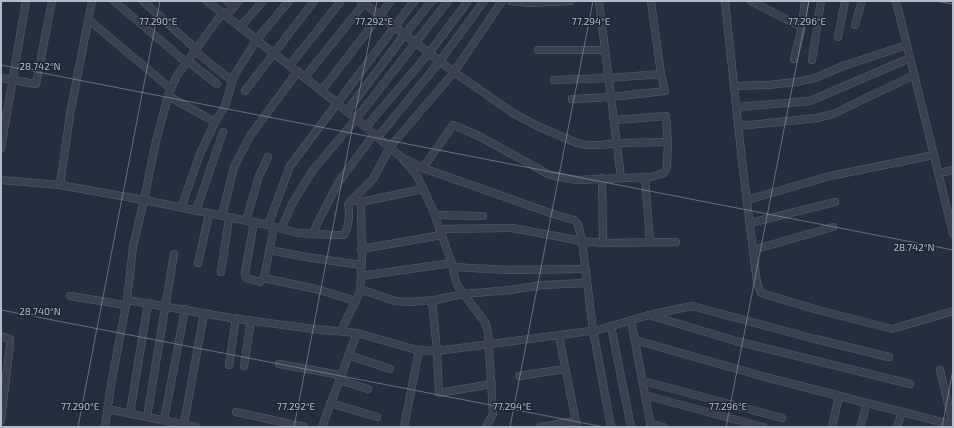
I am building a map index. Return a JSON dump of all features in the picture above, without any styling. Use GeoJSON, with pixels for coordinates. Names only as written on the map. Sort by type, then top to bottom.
{"type":"FeatureCollection","features":[{"type":"Feature","properties":{"kind":"street"},"geometry":{"type":"LineString","coordinates":[[1,148],[26,1]]}},
{"type":"Feature","properties":{"kind":"street"},"geometry":{"type":"LineString","coordinates":[[1,78],[36,84],[52,1]]}},
{"type":"Feature","properties":{"kind":"street"},"geometry":{"type":"LineString","coordinates":[[60,185],[70,114],[92,1]]}},
{"type":"Feature","properties":{"kind":"street"},"geometry":{"type":"LineString","coordinates":[[114,1],[217,84]]}},
{"type":"Feature","properties":{"kind":"street"},"geometry":{"type":"LineString","coordinates":[[142,1],[195,50],[232,81]]}},
{"type":"Feature","properties":{"kind":"street"},"geometry":{"type":"LineString","coordinates":[[207,1],[322,90],[400,156],[417,176],[435,215],[452,265],[455,279],[463,294],[485,322],[488,332],[494,414],[487,426],[481,427]]}},
{"type":"Feature","properties":{"kind":"street"},"geometry":{"type":"LineString","coordinates":[[226,1],[234,7]]}},
{"type":"Feature","properties":{"kind":"street"},"geometry":{"type":"LineString","coordinates":[[105,427],[134,247],[156,141],[169,92],[176,76],[195,50],[225,14],[239,1]]}},
{"type":"Feature","properties":{"kind":"street"},"geometry":{"type":"LineString","coordinates":[[241,26],[263,1]]}},
{"type":"Feature","properties":{"kind":"street"},"geometry":{"type":"LineString","coordinates":[[181,208],[200,154],[215,122],[225,106],[234,76],[257,39],[289,1]]}},
{"type":"Feature","properties":{"kind":"street"},"geometry":{"type":"LineString","coordinates":[[245,92],[314,1]]}},
{"type":"Feature","properties":{"kind":"street"},"geometry":{"type":"LineString","coordinates":[[290,65],[341,1]]}},
{"type":"Feature","properties":{"kind":"street"},"geometry":{"type":"LineString","coordinates":[[322,90],[391,1]]}},
{"type":"Feature","properties":{"kind":"street"},"geometry":{"type":"LineString","coordinates":[[254,222],[245,273],[246,278],[260,282],[264,278],[274,227],[290,166],[303,146],[414,1]]}},
{"type":"Feature","properties":{"kind":"street"},"geometry":{"type":"LineString","coordinates":[[347,111],[432,1]]}},
{"type":"Feature","properties":{"kind":"street"},"geometry":{"type":"LineString","coordinates":[[274,227],[292,204],[313,170],[356,119],[448,1]]}},
{"type":"Feature","properties":{"kind":"street"},"geometry":{"type":"LineString","coordinates":[[366,127],[429,53],[468,1]]}},
{"type":"Feature","properties":{"kind":"street"},"geometry":{"type":"LineString","coordinates":[[312,234],[338,183],[440,61],[484,1]]}},
{"type":"Feature","properties":{"kind":"street"},"geometry":{"type":"LineString","coordinates":[[1,180],[60,185],[254,222],[298,233],[335,236],[344,235],[347,230],[348,204],[373,179],[390,148],[454,72],[502,1]]}},
{"type":"Feature","properties":{"kind":"street"},"geometry":{"type":"LineString","coordinates":[[511,1],[530,3],[570,1]]}},
{"type":"Feature","properties":{"kind":"street"},"geometry":{"type":"LineString","coordinates":[[599,1],[618,143],[621,178]]}},
{"type":"Feature","properties":{"kind":"street"},"geometry":{"type":"LineString","coordinates":[[572,99],[611,97],[665,91],[660,74],[651,1]]}},
{"type":"Feature","properties":{"kind":"street"},"geometry":{"type":"LineString","coordinates":[[725,1],[753,250],[758,288],[761,293],[818,310],[892,329],[953,311]]}},
{"type":"Feature","properties":{"kind":"street"},"geometry":{"type":"LineString","coordinates":[[751,1],[802,27]]}},
{"type":"Feature","properties":{"kind":"street"},"geometry":{"type":"LineString","coordinates":[[794,58],[802,27],[805,1]]}},
{"type":"Feature","properties":{"kind":"street"},"geometry":{"type":"LineString","coordinates":[[812,60],[821,1]]}},
{"type":"Feature","properties":{"kind":"street"},"geometry":{"type":"LineString","coordinates":[[838,37],[845,1]]}},
{"type":"Feature","properties":{"kind":"street"},"geometry":{"type":"LineString","coordinates":[[855,25],[862,1]]}},
{"type":"Feature","properties":{"kind":"street"},"geometry":{"type":"LineString","coordinates":[[896,1],[953,233]]}},
{"type":"Feature","properties":{"kind":"street"},"geometry":{"type":"LineString","coordinates":[[305,77],[363,2],[454,72],[513,113],[537,126],[586,146],[618,143],[668,142]]}},
{"type":"Feature","properties":{"kind":"street"},"geometry":{"type":"LineString","coordinates":[[88,20],[169,92],[215,122]]}},
{"type":"Feature","properties":{"kind":"street"},"geometry":{"type":"LineString","coordinates":[[735,86],[782,84],[815,78],[843,66],[907,45]]}},
{"type":"Feature","properties":{"kind":"street"},"geometry":{"type":"LineString","coordinates":[[538,50],[605,50]]}},
{"type":"Feature","properties":{"kind":"street"},"geometry":{"type":"LineString","coordinates":[[737,107],[810,101],[910,58]]}},
{"type":"Feature","properties":{"kind":"street"},"geometry":{"type":"LineString","coordinates":[[221,272],[226,217],[234,167],[250,136],[298,71]]}},
{"type":"Feature","properties":{"kind":"street"},"geometry":{"type":"LineString","coordinates":[[554,80],[660,74]]}},
{"type":"Feature","properties":{"kind":"street"},"geometry":{"type":"LineString","coordinates":[[739,126],[817,118],[833,114],[914,75]]}},
{"type":"Feature","properties":{"kind":"street"},"geometry":{"type":"LineString","coordinates":[[423,168],[452,125],[477,135],[550,175],[577,180],[645,177],[664,173],[667,167],[668,142],[666,116],[615,120]]}},
{"type":"Feature","properties":{"kind":"street"},"geometry":{"type":"LineString","coordinates":[[196,211],[223,132]]}},
{"type":"Feature","properties":{"kind":"street"},"geometry":{"type":"LineString","coordinates":[[747,200],[830,176],[934,154]]}},
{"type":"Feature","properties":{"kind":"street"},"geometry":{"type":"LineString","coordinates":[[246,221],[259,176],[268,156]]}},
{"type":"Feature","properties":{"kind":"street"},"geometry":{"type":"LineString","coordinates":[[400,156],[423,168],[574,220],[578,224],[586,269],[593,330],[611,427]]}},
{"type":"Feature","properties":{"kind":"street"},"geometry":{"type":"LineString","coordinates":[[939,173],[953,170]]}},
{"type":"Feature","properties":{"kind":"street"},"geometry":{"type":"LineString","coordinates":[[645,177],[650,242]]}},
{"type":"Feature","properties":{"kind":"street"},"geometry":{"type":"LineString","coordinates":[[602,178],[603,243]]}},
{"type":"Feature","properties":{"kind":"street"},"geometry":{"type":"LineString","coordinates":[[352,200],[361,202],[423,189]]}},
{"type":"Feature","properties":{"kind":"street"},"geometry":{"type":"LineString","coordinates":[[341,331],[360,290],[361,202]]}},
{"type":"Feature","properties":{"kind":"street"},"geometry":{"type":"LineString","coordinates":[[750,223],[835,202]]}},
{"type":"Feature","properties":{"kind":"street"},"geometry":{"type":"LineString","coordinates":[[198,263],[209,214]]}},
{"type":"Feature","properties":{"kind":"street"},"geometry":{"type":"LineString","coordinates":[[435,215],[483,216]]}},
{"type":"Feature","properties":{"kind":"street"},"geometry":{"type":"LineString","coordinates":[[753,250],[833,227]]}},
{"type":"Feature","properties":{"kind":"street"},"geometry":{"type":"LineString","coordinates":[[361,249],[440,232],[512,228],[582,241],[603,243],[676,242]]}},
{"type":"Feature","properties":{"kind":"street"},"geometry":{"type":"LineString","coordinates":[[269,250],[361,265]]}},
{"type":"Feature","properties":{"kind":"street"},"geometry":{"type":"LineString","coordinates":[[148,417],[174,254]]}},
{"type":"Feature","properties":{"kind":"street"},"geometry":{"type":"LineString","coordinates":[[361,276],[452,265],[508,270],[586,269]]}},
{"type":"Feature","properties":{"kind":"street"},"geometry":{"type":"LineString","coordinates":[[264,278],[316,289],[356,301]]}},
{"type":"Feature","properties":{"kind":"street"},"geometry":{"type":"LineString","coordinates":[[360,290],[395,301],[409,302],[543,285],[587,283]]}},
{"type":"Feature","properties":{"kind":"street"},"geometry":{"type":"LineString","coordinates":[[70,296],[126,303],[148,303],[236,318],[313,329],[357,333],[419,350],[437,351],[559,336],[612,326],[649,315],[692,306],[889,357]]}},
{"type":"Feature","properties":{"kind":"street"},"geometry":{"type":"LineString","coordinates":[[432,300],[439,393],[492,384]]}},
{"type":"Feature","properties":{"kind":"street"},"geometry":{"type":"LineString","coordinates":[[130,413],[148,303]]}},
{"type":"Feature","properties":{"kind":"street"},"geometry":{"type":"LineString","coordinates":[[164,420],[185,309]]}},
{"type":"Feature","properties":{"kind":"street"},"geometry":{"type":"LineString","coordinates":[[184,424],[204,313]]}},
{"type":"Feature","properties":{"kind":"street"},"geometry":{"type":"LineString","coordinates":[[649,315],[736,342],[910,384]]}},
{"type":"Feature","properties":{"kind":"street"},"geometry":{"type":"LineString","coordinates":[[229,365],[236,318]]}},
{"type":"Feature","properties":{"kind":"street"},"geometry":{"type":"LineString","coordinates":[[244,366],[251,320]]}},
{"type":"Feature","properties":{"kind":"street"},"geometry":{"type":"LineString","coordinates":[[631,320],[651,425],[663,427]]}},
{"type":"Feature","properties":{"kind":"street"},"geometry":{"type":"LineString","coordinates":[[612,326],[631,427]]}},
{"type":"Feature","properties":{"kind":"street"},"geometry":{"type":"LineString","coordinates":[[324,426],[330,403],[357,333]]}},
{"type":"Feature","properties":{"kind":"street"},"geometry":{"type":"LineString","coordinates":[[1,336],[10,339],[1,420]]}},
{"type":"Feature","properties":{"kind":"street"},"geometry":{"type":"LineString","coordinates":[[540,427],[576,424],[559,336]]}},
{"type":"Feature","properties":{"kind":"street"},"geometry":{"type":"LineString","coordinates":[[635,340],[769,378],[953,425],[940,370]]}},
{"type":"Feature","properties":{"kind":"street"},"geometry":{"type":"LineString","coordinates":[[404,427],[419,350]]}},
{"type":"Feature","properties":{"kind":"street"},"geometry":{"type":"LineString","coordinates":[[348,355],[390,369]]}},
{"type":"Feature","properties":{"kind":"street"},"geometry":{"type":"LineString","coordinates":[[279,364],[340,377],[368,389]]}},
{"type":"Feature","properties":{"kind":"street"},"geometry":{"type":"LineString","coordinates":[[519,376],[565,368]]}},
{"type":"Feature","properties":{"kind":"street"},"geometry":{"type":"LineString","coordinates":[[643,381],[782,418]]}},
{"type":"Feature","properties":{"kind":"street"},"geometry":{"type":"LineString","coordinates":[[645,395],[763,427]]}},
{"type":"Feature","properties":{"kind":"street"},"geometry":{"type":"LineString","coordinates":[[832,427],[839,396]]}},
{"type":"Feature","properties":{"kind":"street"},"geometry":{"type":"LineString","coordinates":[[330,403],[377,417]]}},
{"type":"Feature","properties":{"kind":"street"},"geometry":{"type":"LineString","coordinates":[[860,427],[867,403]]}},
{"type":"Feature","properties":{"kind":"street"},"geometry":{"type":"LineString","coordinates":[[108,409],[196,427]]}},
{"type":"Feature","properties":{"kind":"street"},"geometry":{"type":"LineString","coordinates":[[236,412],[304,427]]}},
{"type":"Feature","properties":{"kind":"street"},"geometry":{"type":"LineString","coordinates":[[897,427],[902,412]]}}]}
